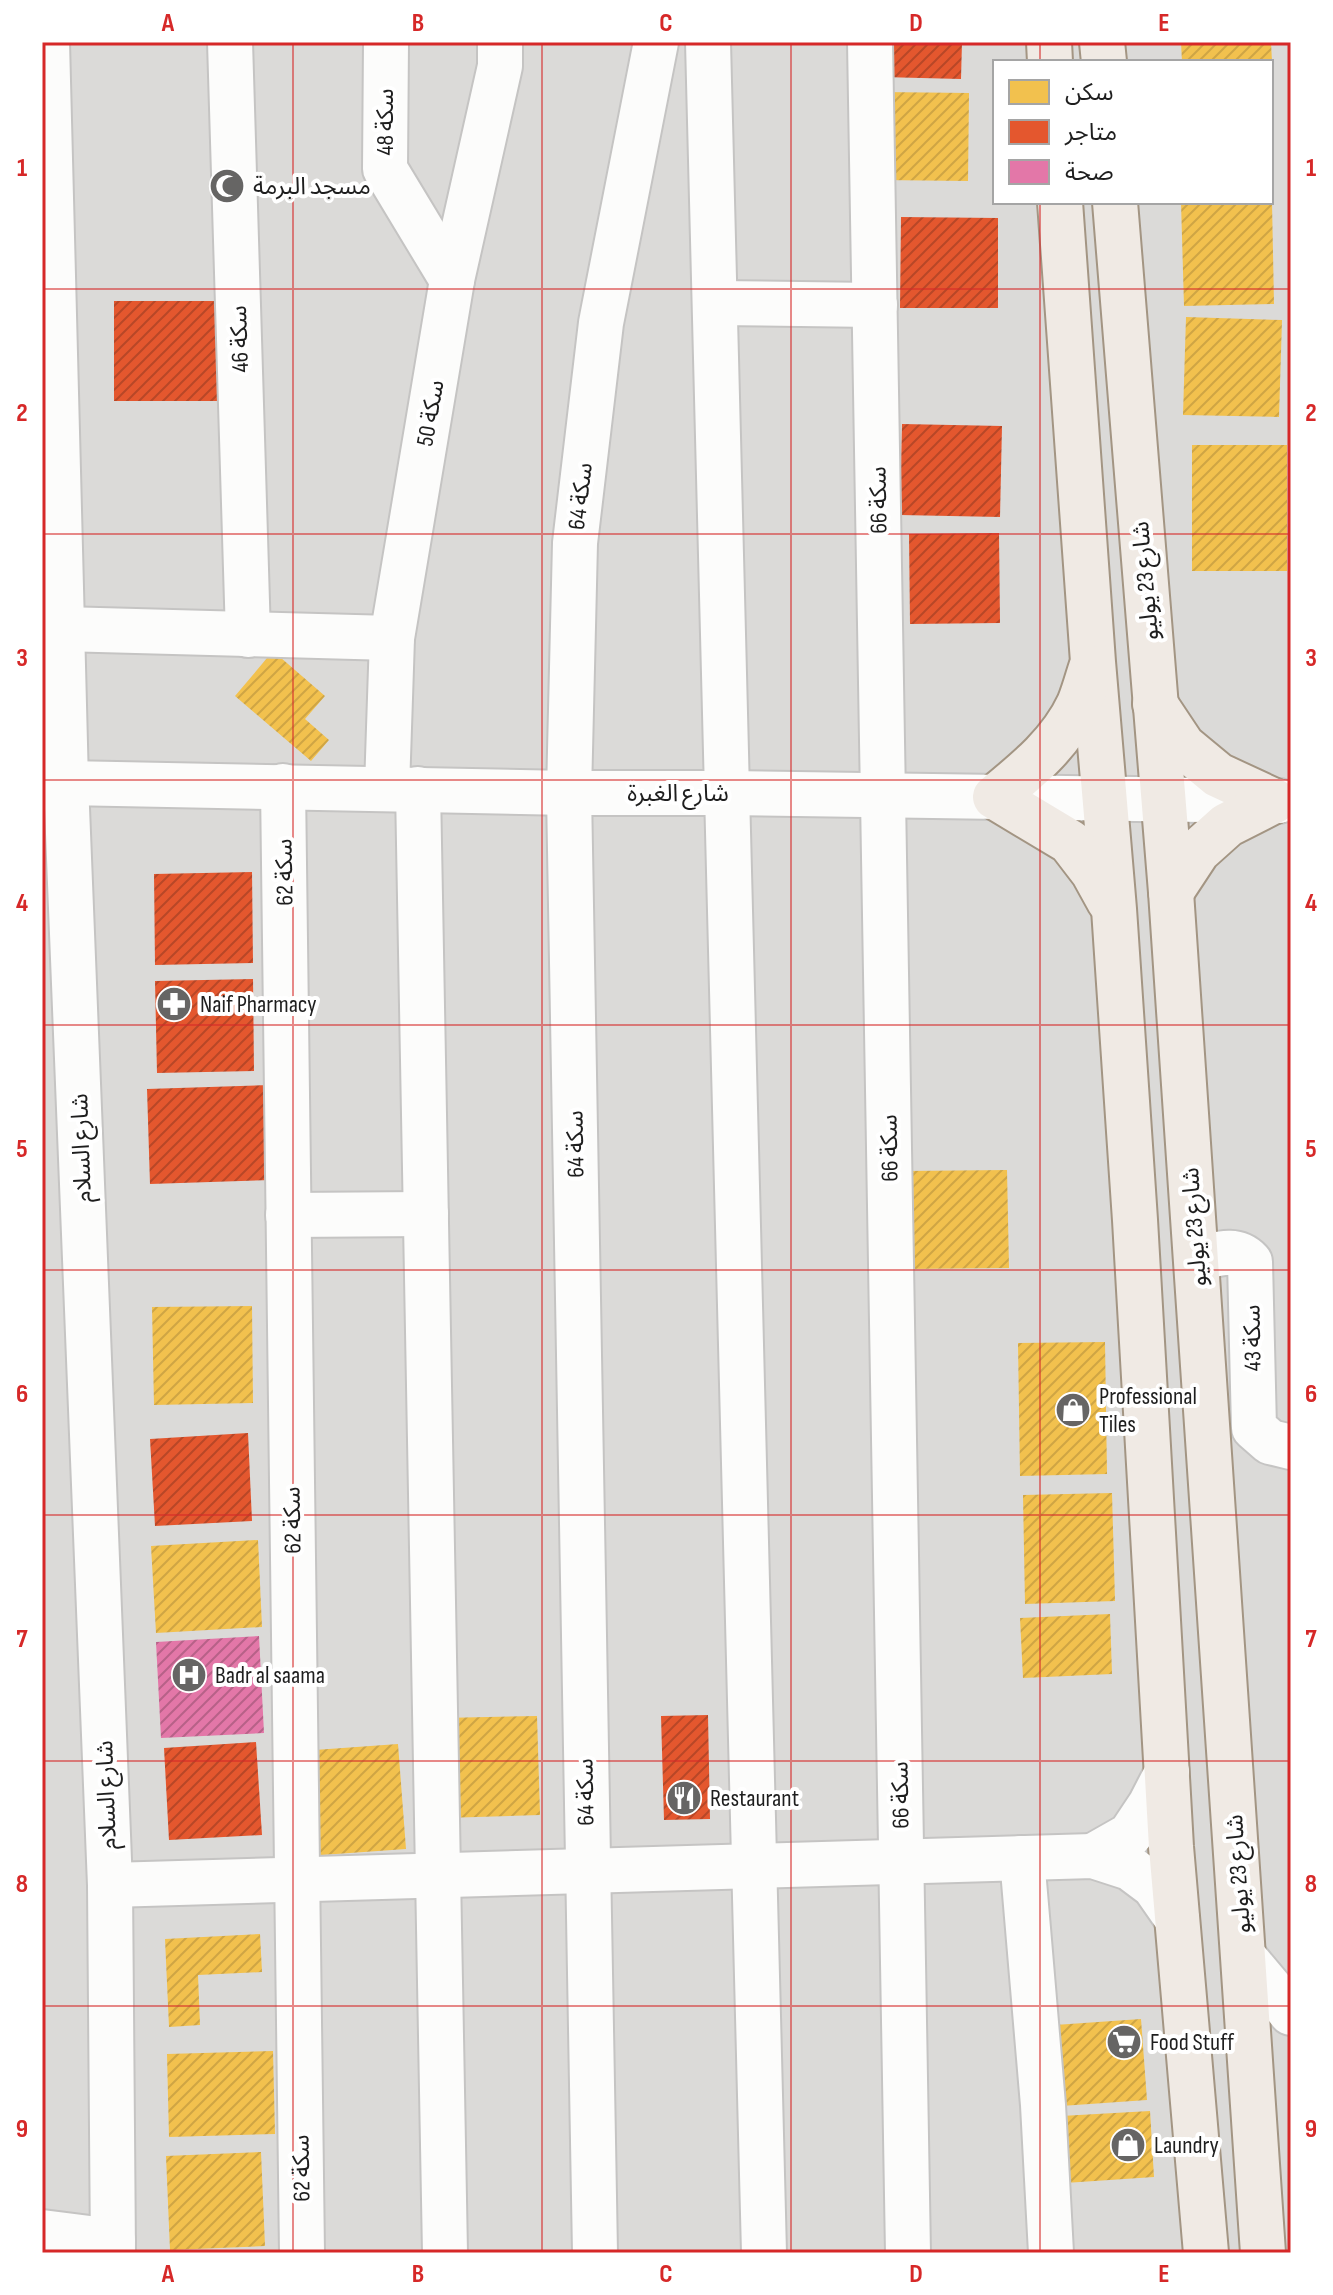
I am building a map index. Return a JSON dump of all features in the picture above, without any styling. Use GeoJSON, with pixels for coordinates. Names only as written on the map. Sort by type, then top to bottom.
{"type":"FeatureCollection","features":[{"type":"Feature","properties":{"kind":"main road"},"geometry":{"type":"LineString","coordinates":[[1060,204],[1114,909],[1177,1919],[1206,2253]]}},
{"type":"Feature","properties":{"kind":"main road","name":"شارع 23 يوليو"},"geometry":{"type":"LineString","coordinates":[[1115,204],[1171,892],[1263,2253]]}},
{"type":"Feature","properties":{"kind":"main road"},"geometry":{"type":"LineString","coordinates":[[1093,662],[1078,705],[1057,740],[1026,772],[995,797],[1070,842],[1093,872],[1114,909]]}},
{"type":"Feature","properties":{"kind":"main road"},"geometry":{"type":"LineString","coordinates":[[1155,703],[1183,746],[1218,775],[1282,801]]}},
{"type":"Feature","properties":{"kind":"main road"},"geometry":{"type":"LineString","coordinates":[[1171,892],[1198,851],[1227,825],[1282,801]]}},
{"type":"Feature","properties":{"kind":"street","name":"شارع السلام"},"geometry":{"type":"LineString","coordinates":[[47,42],[66,783],[56,892],[110,1885],[113,2247]]}},
{"type":"Feature","properties":{"kind":"street","name":"سكة 46"},"geometry":{"type":"LineString","coordinates":[[230,42],[248,635]]}},
{"type":"Feature","properties":{"kind":"street","name":"سكة 48"},"geometry":{"type":"LineString","coordinates":[[386,42],[385,169],[452,280]]}},
{"type":"Feature","properties":{"kind":"street","name":"سكة 50"},"geometry":{"type":"LineString","coordinates":[[445,2253],[426,1214],[392,638],[452,280],[500,66],[500,42]]}},
{"type":"Feature","properties":{"kind":"street","name":"سكة 64"},"geometry":{"type":"LineString","coordinates":[[595,2253],[569,793],[576,527],[601,323],[656,42]]}},
{"type":"Feature","properties":{"kind":"street"},"geometry":{"type":"LineString","coordinates":[[708,42],[764,2253]]}},
{"type":"Feature","properties":{"kind":"street","name":"سكة 66"},"geometry":{"type":"LineString","coordinates":[[870,42],[908,2253]]}},
{"type":"Feature","properties":{"kind":"street"},"geometry":{"type":"LineString","coordinates":[[715,303],[875,305]]}},
{"type":"Feature","properties":{"kind":"street"},"geometry":{"type":"LineString","coordinates":[[62,629],[392,638]]}},
{"type":"Feature","properties":{"kind":"street","name":"شارع الغبرة"},"geometry":{"type":"LineString","coordinates":[[66,783],[569,793],[1282,801]]}},
{"type":"Feature","properties":{"kind":"street","name":"سكة 62"},"geometry":{"type":"LineString","coordinates":[[283,786],[302,2253]]}},
{"type":"Feature","properties":{"kind":"street"},"geometry":{"type":"LineString","coordinates":[[288,1215],[426,1214]]}},
{"type":"Feature","properties":{"kind":"street","name":"سكة 43"},"geometry":{"type":"LineString","coordinates":[[1197,1259],[1230,1252],[1242,1254],[1250,1262],[1254,1428],[1270,1442],[1291,1447]]}},
{"type":"Feature","properties":{"kind":"street"},"geometry":{"type":"LineString","coordinates":[[1093,1856],[1130,1835],[1167,1772]]}},
{"type":"Feature","properties":{"kind":"street"},"geometry":{"type":"LineString","coordinates":[[110,1885],[1093,1856],[1130,1868],[1154,1886],[1177,1919]]}},
{"type":"Feature","properties":{"kind":"street"},"geometry":{"type":"LineString","coordinates":[[1022,1858],[1043,2105],[1051,2253]]}},
{"type":"Feature","properties":{"kind":"street"},"geometry":{"type":"LineString","coordinates":[[1244,1957],[1291,2013]]}},
{"type":"Feature","properties":{"kind":"street"},"geometry":{"type":"LineString","coordinates":[[42,2232],[113,2247]]}},
{"type":"Feature","properties":{"kind":"shaded area"},"geometry":{"type":"Polygon","coordinates":[[[42,42],[1291,42],[1291,2253],[42,2253],[42,42]]]}},
{"type":"Feature","properties":{"kind":"building: سكن"},"geometry":{"type":"Polygon","coordinates":[[[1181,42],[1271,42],[1272,60],[1182,60],[1181,42]]]}},
{"type":"Feature","properties":{"kind":"building: سكن"},"geometry":{"type":"Polygon","coordinates":[[[881,92],[969,93],[968,181],[880,180],[881,92]]]}},
{"type":"Feature","properties":{"kind":"building: سكن"},"geometry":{"type":"Polygon","coordinates":[[[1181,204],[1272,204],[1274,304],[1184,306],[1181,204]]]}},
{"type":"Feature","properties":{"kind":"building: سكن"},"geometry":{"type":"Polygon","coordinates":[[[1186,317],[1282,320],[1279,417],[1183,415],[1186,317]]]}},
{"type":"Feature","properties":{"kind":"building: سكن"},"geometry":{"type":"Polygon","coordinates":[[[1192,445],[1287,445],[1287,571],[1192,571],[1192,445]]]}},
{"type":"Feature","properties":{"kind":"building: سكن"},"geometry":{"type":"Polygon","coordinates":[[[273,651],[325,696],[305,719],[329,740],[311,761],[235,696],[273,651]]]}},
{"type":"Feature","properties":{"kind":"building: سكن"},"geometry":{"type":"Polygon","coordinates":[[[1007,1170],[1009,1268],[906,1269],[905,1171],[1007,1170]]]}},
{"type":"Feature","properties":{"kind":"building: سكن"},"geometry":{"type":"Polygon","coordinates":[[[252,1306],[253,1403],[154,1405],[152,1307],[252,1306]]]}},
{"type":"Feature","properties":{"kind":"building: سكن"},"geometry":{"type":"Polygon","coordinates":[[[1105,1342],[1107,1474],[1020,1476],[1018,1343],[1105,1342]]]}},
{"type":"Feature","properties":{"kind":"building: سكن"},"geometry":{"type":"Polygon","coordinates":[[[1112,1493],[1115,1601],[1025,1604],[1023,1495],[1112,1493]]]}},
{"type":"Feature","properties":{"kind":"building: سكن"},"geometry":{"type":"Polygon","coordinates":[[[258,1540],[262,1627],[156,1633],[151,1546],[258,1540]]]}},
{"type":"Feature","properties":{"kind":"building: سكن"},"geometry":{"type":"Polygon","coordinates":[[[1110,1614],[1112,1674],[1023,1678],[1020,1618],[1110,1614]]]}},
{"type":"Feature","properties":{"kind":"building: سكن"},"geometry":{"type":"Polygon","coordinates":[[[537,1716],[540,1815],[444,1818],[442,1718],[537,1716]]]}},
{"type":"Feature","properties":{"kind":"building: سكن"},"geometry":{"type":"Polygon","coordinates":[[[398,1744],[406,1849],[308,1856],[301,1751],[398,1744]]]}},
{"type":"Feature","properties":{"kind":"building: سكن"},"geometry":{"type":"Polygon","coordinates":[[[260,1934],[262,1972],[198,1975],[200,2025],[169,2027],[165,1939],[260,1934]]]}},
{"type":"Feature","properties":{"kind":"building: سكن"},"geometry":{"type":"Polygon","coordinates":[[[1141,2019],[1147,2100],[1061,2106],[1055,2025],[1141,2019]]]}},
{"type":"Feature","properties":{"kind":"building: سكن"},"geometry":{"type":"Polygon","coordinates":[[[273,2051],[275,2134],[169,2137],[167,2054],[273,2051]]]}},
{"type":"Feature","properties":{"kind":"building: سكن"},"geometry":{"type":"Polygon","coordinates":[[[1150,2111],[1154,2177],[1065,2183],[1061,2116],[1150,2111]]]}},
{"type":"Feature","properties":{"kind":"building: سكن"},"geometry":{"type":"Polygon","coordinates":[[[261,2152],[265,2246],[170,2250],[166,2156],[261,2152]]]}},
{"type":"Feature","properties":{"kind":"building: متاجر"},"geometry":{"type":"Polygon","coordinates":[[[882,42],[962,42],[961,79],[881,77],[882,42]]]}},
{"type":"Feature","properties":{"kind":"building: متاجر"},"geometry":{"type":"Polygon","coordinates":[[[901,217],[998,218],[998,308],[900,308],[901,217]]]}},
{"type":"Feature","properties":{"kind":"building: متاجر"},"geometry":{"type":"Polygon","coordinates":[[[114,301],[220,301],[220,401],[114,401],[114,301]]]}},
{"type":"Feature","properties":{"kind":"building: متاجر"},"geometry":{"type":"Polygon","coordinates":[[[902,424],[1002,426],[1000,517],[900,515],[902,424]]]}},
{"type":"Feature","properties":{"kind":"building: متاجر"},"geometry":{"type":"Polygon","coordinates":[[[999,533],[1000,623],[910,624],[909,534],[999,533]]]}},
{"type":"Feature","properties":{"kind":"building: متاجر"},"geometry":{"type":"Polygon","coordinates":[[[252,872],[253,963],[155,965],[154,874],[252,872]]]}},
{"type":"Feature","properties":{"kind":"building: متاجر"},"geometry":{"type":"Polygon","coordinates":[[[253,979],[254,1071],[157,1073],[155,981],[253,979]]]}},
{"type":"Feature","properties":{"kind":"building: متاجر"},"geometry":{"type":"Polygon","coordinates":[[[270,1085],[273,1180],[150,1184],[147,1089],[270,1085]]]}},
{"type":"Feature","properties":{"kind":"building: متاجر"},"geometry":{"type":"Polygon","coordinates":[[[248,1433],[252,1521],[155,1526],[150,1439],[248,1433]]]}},
{"type":"Feature","properties":{"kind":"building: متاجر"},"geometry":{"type":"Polygon","coordinates":[[[708,1715],[710,1819],[664,1820],[661,1716],[708,1715]]]}},
{"type":"Feature","properties":{"kind":"building: متاجر"},"geometry":{"type":"Polygon","coordinates":[[[256,1742],[262,1835],[169,1840],[164,1748],[256,1742]]]}},
{"type":"Feature","properties":{"kind":"building: صحة"},"geometry":{"type":"Polygon","coordinates":[[[259,1636],[264,1733],[161,1738],[156,1642],[259,1636]]]}},
{"type":"Feature","properties":{"kind":"place","name":"مسجد البرمة"},"geometry":{"type":"Point","coordinates":[227,186]}},
{"type":"Feature","properties":{"kind":"place","name":"Naif Pharmacy"},"geometry":{"type":"Point","coordinates":[174,1004]}},
{"type":"Feature","properties":{"kind":"place","name":"Professional Tiles"},"geometry":{"type":"Point","coordinates":[1073,1410]}},
{"type":"Feature","properties":{"kind":"place","name":"Badr al saama"},"geometry":{"type":"Point","coordinates":[189,1675]}},
{"type":"Feature","properties":{"kind":"place","name":"Restaurant"},"geometry":{"type":"Point","coordinates":[684,1798]}},
{"type":"Feature","properties":{"kind":"place","name":"Food Stuff"},"geometry":{"type":"Point","coordinates":[1124,2042]}},
{"type":"Feature","properties":{"kind":"place","name":"Laundry"},"geometry":{"type":"Point","coordinates":[1128,2145]}}]}
